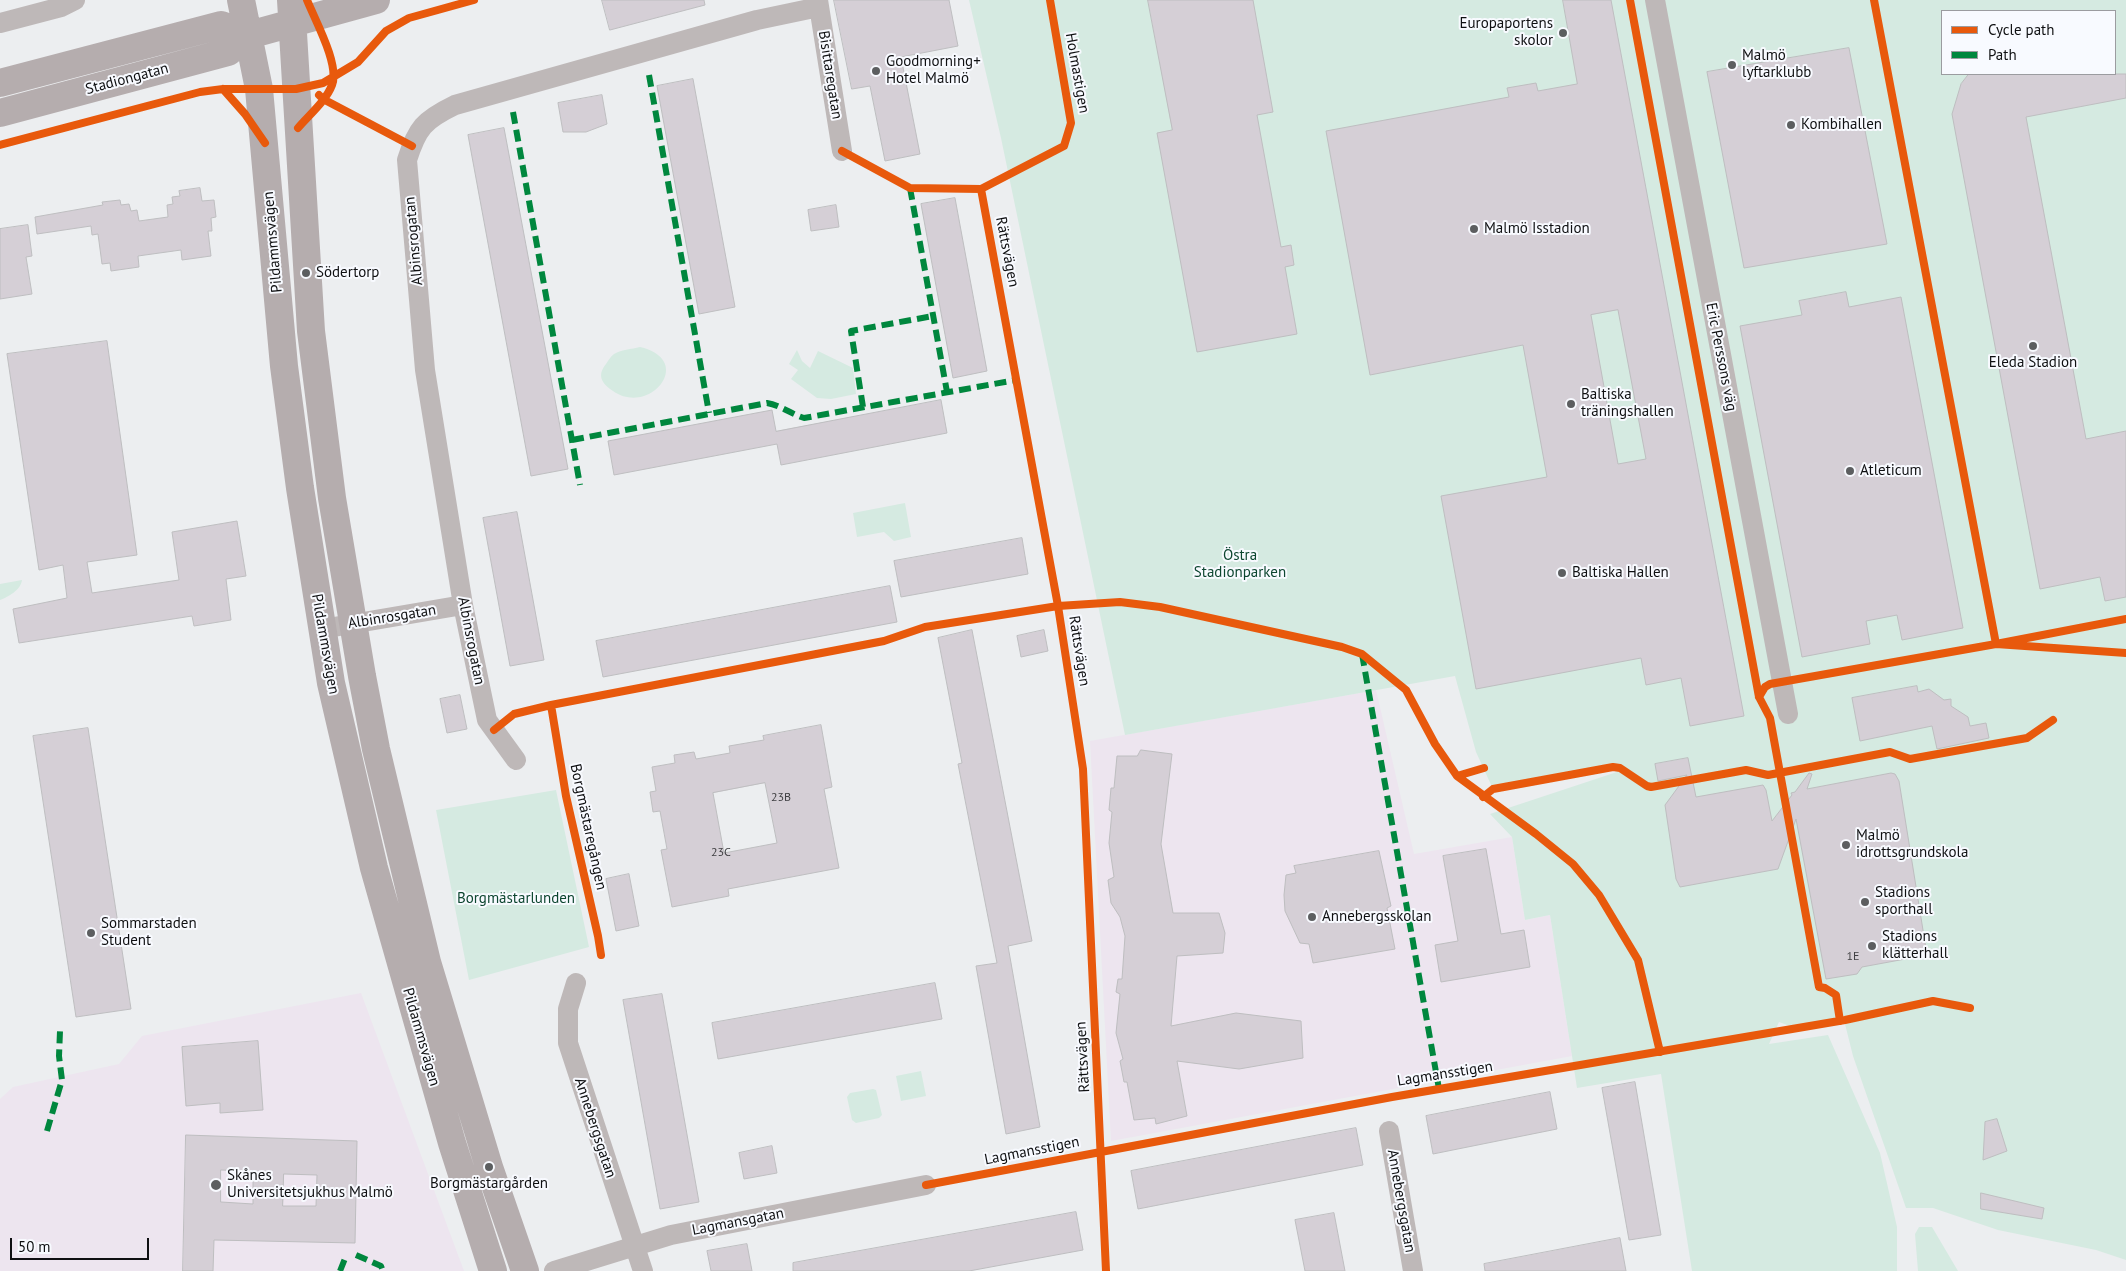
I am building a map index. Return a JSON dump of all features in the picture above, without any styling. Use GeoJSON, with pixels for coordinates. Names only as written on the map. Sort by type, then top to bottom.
{"type":"FeatureCollection","features":[{"type":"Feature","properties":{"kind":"main road"},"geometry":{"type":"LineString","coordinates":[[197,31],[213,16],[222,0]]}},
{"type":"Feature","properties":{"kind":"main road","name":"Pildammsvägen"},"geometry":{"type":"LineString","coordinates":[[241,0],[259,88],[285,375],[300,488],[331,683],[374,868],[449,1134],[493,1271]]}},
{"type":"Feature","properties":{"kind":"main road","name":"Stadiongatan"},"geometry":{"type":"LineString","coordinates":[[0,113],[228,52],[249,35],[292,12],[376,0]]}},
{"type":"Feature","properties":{"kind":"main road","name":"Pildammsvägen"},"geometry":{"type":"LineString","coordinates":[[292,12],[311,331],[332,498],[352,624],[376,750],[427,962],[489,1167],[524,1271]]}},
{"type":"Feature","properties":{"kind":"main road","name":"Stadiongatan"},"geometry":{"type":"LineString","coordinates":[[0,83],[221,25],[249,35]]}},
{"type":"Feature","properties":{"kind":"street"},"geometry":{"type":"LineString","coordinates":[[0,23],[61,7],[75,0]]}},
{"type":"Feature","properties":{"kind":"street","name":"Eric Perssons väg"},"geometry":{"type":"LineString","coordinates":[[1654,0],[1788,714]]}},
{"type":"Feature","properties":{"kind":"street","name":"Bisittaregatan"},"geometry":{"type":"LineString","coordinates":[[819,3],[842,151]]}},
{"type":"Feature","properties":{"kind":"street","name":"Albinsrogatan"},"geometry":{"type":"LineString","coordinates":[[516,760],[487,720],[463,605],[425,370],[407,160],[419,129],[431,119],[455,105],[819,3]]}},
{"type":"Feature","properties":{"kind":"street","name":"Albinrosgatan"},"geometry":{"type":"LineString","coordinates":[[322,629],[463,605]]}},
{"type":"Feature","properties":{"kind":"street","name":"Annebergsgatan"},"geometry":{"type":"LineString","coordinates":[[576,983],[568,1009],[568,1043],[643,1271]]}},
{"type":"Feature","properties":{"kind":"street","name":"Annebergsgatan"},"geometry":{"type":"LineString","coordinates":[[1389,1131],[1413,1271]]}},
{"type":"Feature","properties":{"kind":"street","name":"Lagmansgatan"},"geometry":{"type":"LineString","coordinates":[[554,1271],[671,1235],[926,1184]]}},
{"type":"Feature","properties":{"kind":"shaded area","name":"Annebergsskolan"},"geometry":{"type":"Polygon","coordinates":[[[1376,690],[1414,854],[1512,837],[1525,920],[1550,915],[1572,1056],[1111,1141],[1090,741],[1376,690]]]}},
{"type":"Feature","properties":{"kind":"shaded area","name":"Skånes Universitetsjukhus Malmö"},"geometry":{"type":"Polygon","coordinates":[[[361,993],[464,1271],[0,1271],[0,1099],[13,1087],[119,1064],[142,1036],[361,993]]]}},
{"type":"Feature","properties":{"kind":"green space","name":"Östra Stadionparken"},"geometry":{"type":"Polygon","coordinates":[[[969,0],[2126,0],[2126,1260],[2096,1250],[1998,1230],[1933,1208],[1906,1208],[1853,1056],[1844,1020],[1795,1028],[1779,1022],[1769,1044],[1828,1035],[1880,1153],[1897,1227],[1897,1271],[1692,1271],[1661,1074],[1577,1088],[1550,915],[1525,920],[1512,837],[1490,814],[1623,770],[1613,767],[1493,789],[1476,752],[1455,676],[1125,735],[1001,138],[969,0]]]}},
{"type":"Feature","properties":{"kind":"green space"},"geometry":{"type":"Polygon","coordinates":[[[640,347],[656,354],[665,363],[666,373],[661,384],[653,392],[641,397],[627,397],[613,391],[603,382],[601,375],[603,368],[614,354],[640,347]]]}},
{"type":"Feature","properties":{"kind":"green space"},"geometry":{"type":"Polygon","coordinates":[[[797,350],[802,361],[810,368],[818,351],[853,368],[856,394],[831,399],[817,398],[791,379],[798,370],[789,364],[797,350]]]}},
{"type":"Feature","properties":{"kind":"green space"},"geometry":{"type":"Polygon","coordinates":[[[905,503],[911,537],[894,541],[884,532],[857,537],[853,513],[905,503]]]}},
{"type":"Feature","properties":{"kind":"green space"},"geometry":{"type":"Polygon","coordinates":[[[22,580],[17,590],[0,600],[0,584],[22,580]]]}},
{"type":"Feature","properties":{"kind":"green space","name":"Borgmästarlunden"},"geometry":{"type":"Polygon","coordinates":[[[556,790],[589,947],[469,980],[436,810],[556,790]]]}},
{"type":"Feature","properties":{"kind":"green space"},"geometry":{"type":"Polygon","coordinates":[[[921,1071],[926,1096],[901,1101],[896,1076],[921,1071]]]}},
{"type":"Feature","properties":{"kind":"green space"},"geometry":{"type":"Polygon","coordinates":[[[876,1090],[882,1115],[879,1118],[856,1123],[852,1120],[847,1097],[850,1093],[876,1090]]]}},
{"type":"Feature","properties":{"kind":"green space"},"geometry":{"type":"Polygon","coordinates":[[[1919,1227],[1932,1227],[1958,1271],[1918,1271],[1915,1234],[1919,1227]]]}},
{"type":"Feature","properties":{"kind":"building"},"geometry":{"type":"Polygon","coordinates":[[[602,0],[704,0],[705,5],[610,30],[602,0]]]}},
{"type":"Feature","properties":{"kind":"building","name":"Goodmorning+ Hotel Malmö"},"geometry":{"type":"Polygon","coordinates":[[[834,0],[949,0],[958,46],[901,57],[920,154],[885,161],[870,86],[852,89],[834,0]]]}},
{"type":"Feature","properties":{"kind":"building"},"geometry":{"type":"Polygon","coordinates":[[[1148,0],[1253,0],[1273,112],[1257,115],[1281,247],[1291,245],[1294,265],[1285,267],[1297,334],[1197,352],[1157,133],[1172,130],[1148,0]]]}},
{"type":"Feature","properties":{"kind":"building"},"geometry":{"type":"Polygon","coordinates":[[[1563,0],[1611,0],[1744,716],[1690,726],[1681,678],[1646,685],[1641,658],[1476,689],[1441,496],[1547,477],[1523,345],[1370,375],[1326,131],[1509,97],[1507,88],[1536,83],[1538,91],[1577,84],[1563,0]],[[1618,310],[1591,315],[1618,464],[1646,459],[1618,310]]]}},
{"type":"Feature","properties":{"kind":"building","name":"Kombihallen"},"geometry":{"type":"Polygon","coordinates":[[[1849,48],[1887,244],[1744,268],[1707,72],[1849,48]]]}},
{"type":"Feature","properties":{"kind":"building"},"geometry":{"type":"Polygon","coordinates":[[[2126,74],[2126,98],[2026,117],[2086,439],[2126,431],[2126,597],[2105,601],[2100,577],[2040,589],[1952,114],[1961,84],[1968,75],[2126,74]]]}},
{"type":"Feature","properties":{"kind":"building"},"geometry":{"type":"Polygon","coordinates":[[[693,79],[735,307],[699,314],[657,86],[693,79]]]}},
{"type":"Feature","properties":{"kind":"building"},"geometry":{"type":"Polygon","coordinates":[[[602,95],[607,124],[586,132],[563,132],[558,103],[602,95]]]}},
{"type":"Feature","properties":{"kind":"building"},"geometry":{"type":"Polygon","coordinates":[[[504,128],[568,469],[531,476],[468,135],[504,128]]]}},
{"type":"Feature","properties":{"kind":"building"},"geometry":{"type":"Polygon","coordinates":[[[200,188],[202,201],[214,200],[216,217],[211,218],[212,231],[208,231],[211,256],[182,260],[181,250],[138,256],[139,267],[111,271],[110,263],[102,264],[98,234],[92,235],[91,226],[37,234],[35,217],[103,205],[102,202],[120,200],[121,205],[129,204],[131,211],[137,210],[139,221],[168,217],[167,205],[173,204],[172,197],[180,196],[179,191],[200,188]]]}},
{"type":"Feature","properties":{"kind":"building"},"geometry":{"type":"Polygon","coordinates":[[[955,198],[987,371],[953,378],[921,204],[955,198]]]}},
{"type":"Feature","properties":{"kind":"building"},"geometry":{"type":"Polygon","coordinates":[[[836,205],[839,227],[811,231],[808,210],[836,205]]]}},
{"type":"Feature","properties":{"kind":"building"},"geometry":{"type":"Polygon","coordinates":[[[28,225],[32,256],[26,257],[32,294],[0,299],[0,229],[28,225]]]}},
{"type":"Feature","properties":{"kind":"building","name":"Atleticum"},"geometry":{"type":"Polygon","coordinates":[[[1846,292],[1849,307],[1901,297],[1963,628],[1902,640],[1897,615],[1866,621],[1870,644],[1802,657],[1740,326],[1802,315],[1799,301],[1846,292]]]}},
{"type":"Feature","properties":{"kind":"building"},"geometry":{"type":"Polygon","coordinates":[[[107,341],[137,555],[87,562],[92,593],[179,580],[172,532],[237,521],[246,576],[226,579],[231,620],[194,626],[192,616],[19,643],[13,609],[67,598],[63,565],[39,570],[7,354],[107,341]]]}},
{"type":"Feature","properties":{"kind":"building"},"geometry":{"type":"Polygon","coordinates":[[[941,400],[947,433],[781,465],[777,444],[614,475],[608,441],[772,410],[776,431],[941,400]]]}},
{"type":"Feature","properties":{"kind":"building"},"geometry":{"type":"Polygon","coordinates":[[[517,512],[544,660],[510,666],[483,518],[517,512]]]}},
{"type":"Feature","properties":{"kind":"building"},"geometry":{"type":"Polygon","coordinates":[[[1022,538],[1028,574],[901,597],[894,561],[1022,538]]]}},
{"type":"Feature","properties":{"kind":"building"},"geometry":{"type":"Polygon","coordinates":[[[890,586],[897,622],[603,677],[596,641],[890,586]]]}},
{"type":"Feature","properties":{"kind":"building"},"geometry":{"type":"Polygon","coordinates":[[[972,630],[1032,941],[1008,946],[1040,1127],[1006,1134],[976,966],[997,963],[958,764],[962,763],[938,638],[972,630]]]}},
{"type":"Feature","properties":{"kind":"building"},"geometry":{"type":"Polygon","coordinates":[[[1044,630],[1048,651],[1021,657],[1017,636],[1044,630]]]}},
{"type":"Feature","properties":{"kind":"building"},"geometry":{"type":"Polygon","coordinates":[[[1917,686],[1918,692],[1929,689],[1944,700],[1951,699],[1951,706],[1968,717],[1970,726],[1986,723],[1989,738],[1937,749],[1932,726],[1860,741],[1852,698],[1917,686]]]}},
{"type":"Feature","properties":{"kind":"building"},"geometry":{"type":"Polygon","coordinates":[[[460,695],[467,729],[447,733],[440,699],[460,695]]]}},
{"type":"Feature","properties":{"kind":"building"},"geometry":{"type":"Polygon","coordinates":[[[821,725],[832,787],[824,789],[839,868],[728,889],[729,896],[672,907],[661,850],[667,849],[660,811],[653,812],[650,792],[656,791],[652,767],[675,763],[674,755],[694,752],[696,759],[730,753],[729,746],[764,740],[763,736],[821,725]],[[765,783],[713,793],[724,853],[777,843],[765,783]]]}},
{"type":"Feature","properties":{"kind":"building","name":"Sommarstaden Student"},"geometry":{"type":"Polygon","coordinates":[[[88,728],[131,1009],[76,1017],[33,736],[88,728]]]}},
{"type":"Feature","properties":{"kind":"building"},"geometry":{"type":"Polygon","coordinates":[[[1141,750],[1172,754],[1161,844],[1173,913],[1219,913],[1225,933],[1223,953],[1177,956],[1171,1026],[1236,1013],[1301,1021],[1303,1058],[1239,1069],[1177,1061],[1187,1116],[1156,1124],[1155,1118],[1134,1120],[1127,1082],[1124,1082],[1120,1061],[1123,1059],[1116,1033],[1120,994],[1116,992],[1118,979],[1122,979],[1125,936],[1120,917],[1111,903],[1108,880],[1114,877],[1109,843],[1112,812],[1109,810],[1111,788],[1114,788],[1117,756],[1137,756],[1141,750]]]}},
{"type":"Feature","properties":{"kind":"building","name":"Stadions sporthall"},"geometry":{"type":"Polygon","coordinates":[[[1688,758],[1696,797],[1763,785],[1766,790],[1772,821],[1792,795],[1791,793],[1795,792],[1809,773],[1812,774],[1807,789],[1891,773],[1895,774],[1899,781],[1927,955],[1862,967],[1857,974],[1826,979],[1796,819],[1778,869],[1680,887],[1676,879],[1665,805],[1687,775],[1658,781],[1655,764],[1688,758]]]}},
{"type":"Feature","properties":{"kind":"building"},"geometry":{"type":"Polygon","coordinates":[[[1486,849],[1501,934],[1524,930],[1530,967],[1441,982],[1435,945],[1458,941],[1443,856],[1486,849]]]}},
{"type":"Feature","properties":{"kind":"building"},"geometry":{"type":"Polygon","coordinates":[[[1379,851],[1391,906],[1387,908],[1395,949],[1313,963],[1309,944],[1300,943],[1285,911],[1286,875],[1296,873],[1294,866],[1379,851]]]}},
{"type":"Feature","properties":{"kind":"building"},"geometry":{"type":"Polygon","coordinates":[[[629,874],[639,926],[616,931],[606,879],[629,874]]]}},
{"type":"Feature","properties":{"kind":"building"},"geometry":{"type":"Polygon","coordinates":[[[935,983],[942,1019],[718,1059],[712,1023],[935,983]]]}},
{"type":"Feature","properties":{"kind":"building"},"geometry":{"type":"Polygon","coordinates":[[[662,994],[699,1202],[660,1209],[623,1000],[662,994]]]}},
{"type":"Feature","properties":{"kind":"building"},"geometry":{"type":"Polygon","coordinates":[[[258,1041],[263,1110],[220,1113],[220,1103],[186,1106],[182,1047],[258,1041]]]}},
{"type":"Feature","properties":{"kind":"building"},"geometry":{"type":"Polygon","coordinates":[[[1635,1082],[1661,1235],[1629,1240],[1602,1088],[1635,1082]]]}},
{"type":"Feature","properties":{"kind":"building"},"geometry":{"type":"Polygon","coordinates":[[[1550,1092],[1557,1129],[1433,1154],[1426,1116],[1550,1092]]]}},
{"type":"Feature","properties":{"kind":"building"},"geometry":{"type":"Polygon","coordinates":[[[1997,1119],[2007,1151],[1983,1160],[1985,1122],[1997,1119]]]}},
{"type":"Feature","properties":{"kind":"building"},"geometry":{"type":"Polygon","coordinates":[[[1356,1128],[1363,1165],[1138,1209],[1131,1171],[1356,1128]]]}},
{"type":"Feature","properties":{"kind":"building"},"geometry":{"type":"Polygon","coordinates":[[[186,1135],[357,1141],[355,1243],[214,1240],[213,1271],[183,1271],[186,1135]],[[221,1170],[221,1202],[253,1204],[253,1171],[221,1170]],[[284,1174],[283,1206],[316,1206],[317,1175],[284,1174]]]}},
{"type":"Feature","properties":{"kind":"building"},"geometry":{"type":"Polygon","coordinates":[[[772,1146],[777,1173],[744,1179],[739,1153],[772,1146]]]}},
{"type":"Feature","properties":{"kind":"building"},"geometry":{"type":"Polygon","coordinates":[[[1981,1193],[2044,1208],[2042,1219],[1981,1209],[1981,1193]]]}},
{"type":"Feature","properties":{"kind":"building"},"geometry":{"type":"Polygon","coordinates":[[[1076,1212],[1083,1250],[969,1271],[793,1271],[793,1263],[1076,1212]]]}},
{"type":"Feature","properties":{"kind":"building"},"geometry":{"type":"Polygon","coordinates":[[[1334,1213],[1345,1271],[1305,1271],[1295,1220],[1334,1213]]]}},
{"type":"Feature","properties":{"kind":"building"},"geometry":{"type":"Polygon","coordinates":[[[1620,1238],[1626,1271],[1485,1271],[1484,1264],[1620,1238]]]}},
{"type":"Feature","properties":{"kind":"building"},"geometry":{"type":"Polygon","coordinates":[[[747,1244],[752,1271],[711,1271],[707,1251],[747,1244]]]}},
{"type":"Feature","properties":{"kind":"marked path"},"geometry":{"type":"LineString","coordinates":[[649,75],[709,413]]}},
{"type":"Feature","properties":{"kind":"marked path"},"geometry":{"type":"LineString","coordinates":[[513,112],[580,485]]}},
{"type":"Feature","properties":{"kind":"marked path"},"geometry":{"type":"LineString","coordinates":[[910,188],[947,392]]}},
{"type":"Feature","properties":{"kind":"marked path"},"geometry":{"type":"LineString","coordinates":[[863,407],[851,331],[933,316]]}},
{"type":"Feature","properties":{"kind":"marked path"},"geometry":{"type":"LineString","coordinates":[[572,440],[767,403],[804,418],[1016,380]]}},
{"type":"Feature","properties":{"kind":"marked path"},"geometry":{"type":"LineString","coordinates":[[1362,654],[1439,1089]]}},
{"type":"Feature","properties":{"kind":"marked path"},"geometry":{"type":"LineString","coordinates":[[47,1131],[62,1080],[59,1056],[60,1031]]}},
{"type":"Feature","properties":{"kind":"marked path"},"geometry":{"type":"LineString","coordinates":[[356,1255],[381,1266],[383,1271]]}},
{"type":"Feature","properties":{"kind":"marked path"},"geometry":{"type":"LineString","coordinates":[[340,1271],[346,1256]]}},
{"type":"Feature","properties":{"kind":"cycle path"},"geometry":{"type":"LineString","coordinates":[[298,128],[326,97],[334,76],[330,55],[307,0]]}},
{"type":"Feature","properties":{"kind":"cycle path"},"geometry":{"type":"LineString","coordinates":[[0,145],[200,92],[223,89],[296,89],[323,83],[358,62],[386,31],[409,18],[474,0]]}},
{"type":"Feature","properties":{"kind":"cycle path","name":"Holmastigen"},"geometry":{"type":"LineString","coordinates":[[842,151],[910,188],[981,189],[1064,146],[1071,123],[1050,0]]}},
{"type":"Feature","properties":{"kind":"cycle path"},"geometry":{"type":"LineString","coordinates":[[1630,0],[1759,697],[1770,718],[1819,987],[1825,988],[1836,995],[1840,1021]]}},
{"type":"Feature","properties":{"kind":"cycle path"},"geometry":{"type":"LineString","coordinates":[[1874,0],[1996,644],[2126,619]]}},
{"type":"Feature","properties":{"kind":"cycle path"},"geometry":{"type":"LineString","coordinates":[[223,89],[245,114],[265,143]]}},
{"type":"Feature","properties":{"kind":"cycle path"},"geometry":{"type":"LineString","coordinates":[[319,95],[323,99],[412,146]]}},
{"type":"Feature","properties":{"kind":"cycle path","name":"Rättsvägen"},"geometry":{"type":"LineString","coordinates":[[981,189],[1058,606],[1083,769],[1106,1271]]}},
{"type":"Feature","properties":{"kind":"cycle path","name":"Rättsvägen"},"geometry":{"type":"LineString","coordinates":[[494,730],[514,714],[551,705],[884,641],[925,627],[1058,606],[1120,602],[1160,607],[1342,647],[1362,654],[1406,690],[1435,744],[1457,776],[1484,768]]}},
{"type":"Feature","properties":{"kind":"cycle path"},"geometry":{"type":"LineString","coordinates":[[1759,697],[1765,687],[1770,684],[1996,644],[2126,653]]}},
{"type":"Feature","properties":{"kind":"cycle path","name":"Borgmästaregången"},"geometry":{"type":"LineString","coordinates":[[551,705],[566,796],[601,955]]}},
{"type":"Feature","properties":{"kind":"cycle path"},"geometry":{"type":"LineString","coordinates":[[1483,797],[1493,789],[1613,767],[1620,768],[1651,787],[1746,770],[1768,775],[1890,752],[1910,759],[2027,738],[2053,720]]}},
{"type":"Feature","properties":{"kind":"cycle path"},"geometry":{"type":"LineString","coordinates":[[1457,776],[1536,834],[1573,864],[1599,895],[1638,960],[1660,1052]]}},
{"type":"Feature","properties":{"kind":"cycle path","name":"Lagmansstigen"},"geometry":{"type":"LineString","coordinates":[[926,1185],[1392,1097],[1845,1020],[1933,1001],[1970,1008]]}},
{"type":"Feature","properties":{"kind":"place","name":"Europaportens skolor"},"geometry":{"type":"Point","coordinates":[1563,33]}},
{"type":"Feature","properties":{"kind":"place","name":"Malmö lyftarklubb"},"geometry":{"type":"Point","coordinates":[1732,65]}},
{"type":"Feature","properties":{"kind":"place","name":"Goodmorning+ Hotel Malmö"},"geometry":{"type":"Point","coordinates":[876,71]}},
{"type":"Feature","properties":{"kind":"place","name":"Kombihallen"},"geometry":{"type":"Point","coordinates":[1791,125]}},
{"type":"Feature","properties":{"kind":"place","name":"Malmö Isstadion"},"geometry":{"type":"Point","coordinates":[1474,229]}},
{"type":"Feature","properties":{"kind":"place","name":"Södertorp"},"geometry":{"type":"Point","coordinates":[306,273]}},
{"type":"Feature","properties":{"kind":"place","name":"Eleda Stadion"},"geometry":{"type":"Point","coordinates":[2033,346]}},
{"type":"Feature","properties":{"kind":"place","name":"Baltiska träningshallen"},"geometry":{"type":"Point","coordinates":[1571,404]}},
{"type":"Feature","properties":{"kind":"place","name":"Atleticum"},"geometry":{"type":"Point","coordinates":[1850,471]}},
{"type":"Feature","properties":{"kind":"place","name":"Baltiska Hallen"},"geometry":{"type":"Point","coordinates":[1562,573]}},
{"type":"Feature","properties":{"kind":"place","name":"Malmö idrottsgrundskola"},"geometry":{"type":"Point","coordinates":[1846,845]}},
{"type":"Feature","properties":{"kind":"place","name":"Stadions sporthall"},"geometry":{"type":"Point","coordinates":[1865,902]}},
{"type":"Feature","properties":{"kind":"place","name":"Annebergsskolan"},"geometry":{"type":"Point","coordinates":[1312,917]}},
{"type":"Feature","properties":{"kind":"place","name":"Sommarstaden Student"},"geometry":{"type":"Point","coordinates":[91,933]}},
{"type":"Feature","properties":{"kind":"place","name":"Stadions klätterhall"},"geometry":{"type":"Point","coordinates":[1872,946]}},
{"type":"Feature","properties":{"kind":"place","name":"Borgmästargården"},"geometry":{"type":"Point","coordinates":[489,1167]}},
{"type":"Feature","properties":{"kind":"place","name":"Skånes Universitetsjukhus Malmö"},"geometry":{"type":"Point","coordinates":[216,1185]}}]}
